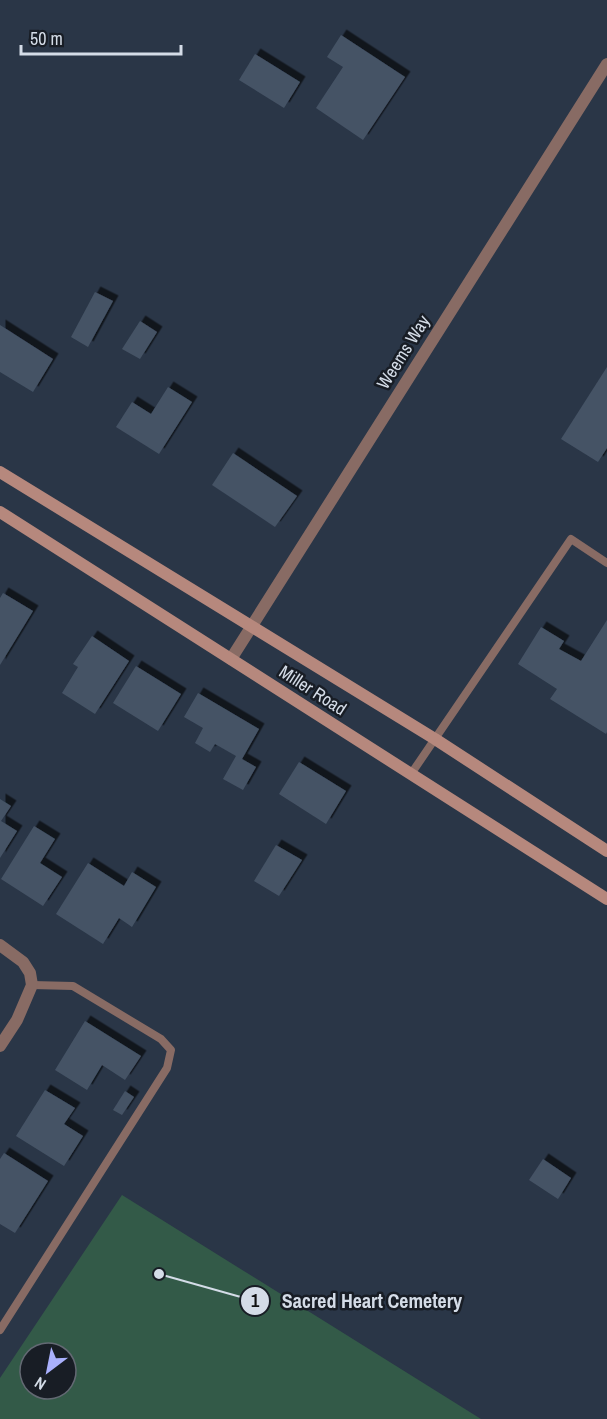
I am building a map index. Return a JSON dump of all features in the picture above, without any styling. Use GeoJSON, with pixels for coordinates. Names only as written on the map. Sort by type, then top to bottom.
{"type":"FeatureCollection","features":[{"type":"Feature","properties":{"kind":"main road","name":"Miller Road"},"geometry":{"type":"LineString","coordinates":[[0,472],[435,739],[607,851]]}},
{"type":"Feature","properties":{"kind":"main road","name":"Miller Road"},"geometry":{"type":"LineString","coordinates":[[0,512],[607,899]]}},
{"type":"Feature","properties":{"kind":"street","name":"Weems Way"},"geometry":{"type":"LineString","coordinates":[[231,659],[607,64]]}},
{"type":"Feature","properties":{"kind":"street"},"geometry":{"type":"LineString","coordinates":[[0,945],[23,962],[30,973],[32,985],[17,1020],[0,1046]]}},
{"type":"Feature","properties":{"kind":"lane"},"geometry":{"type":"LineString","coordinates":[[411,774],[571,539],[607,562]]}},
{"type":"Feature","properties":{"kind":"lane"},"geometry":{"type":"LineString","coordinates":[[0,1330],[166,1068],[171,1050],[161,1039],[73,986],[32,985]]}},
{"type":"Feature","properties":{"kind":"green space"},"geometry":{"type":"Polygon","coordinates":[[[122,1195],[481,1419],[0,1419],[0,1378],[18,1351],[18,1401],[78,1401],[78,1341],[25,1341],[122,1195]]]}},
{"type":"Feature","properties":{"kind":"building"},"geometry":{"type":"Polygon","coordinates":[[[341,35],[405,77],[363,140],[316,108],[343,67],[327,57],[341,35]]]}},
{"type":"Feature","properties":{"kind":"building"},"geometry":{"type":"Polygon","coordinates":[[[255,54],[300,82],[284,108],[239,80],[255,54]]]}},
{"type":"Feature","properties":{"kind":"building"},"geometry":{"type":"Polygon","coordinates":[[[95,292],[113,301],[88,347],[71,337],[95,292]]]}},
{"type":"Feature","properties":{"kind":"building"},"geometry":{"type":"Polygon","coordinates":[[[140,321],[157,332],[140,359],[122,349],[140,321]]]}},
{"type":"Feature","properties":{"kind":"building"},"geometry":{"type":"Polygon","coordinates":[[[0,325],[53,359],[33,392],[0,372],[0,325]]]}},
{"type":"Feature","properties":{"kind":"building"},"geometry":{"type":"Polygon","coordinates":[[[607,367],[607,448],[598,462],[561,439],[607,367]]]}},
{"type":"Feature","properties":{"kind":"building"},"geometry":{"type":"Polygon","coordinates":[[[168,387],[192,402],[159,454],[116,427],[132,402],[151,414],[168,387]]]}},
{"type":"Feature","properties":{"kind":"building"},"geometry":{"type":"Polygon","coordinates":[[[233,453],[297,496],[275,527],[212,485],[233,453]]]}},
{"type":"Feature","properties":{"kind":"building"},"geometry":{"type":"Polygon","coordinates":[[[3,593],[33,611],[0,665],[0,598],[3,593]]]}},
{"type":"Feature","properties":{"kind":"building"},"geometry":{"type":"Polygon","coordinates":[[[607,620],[606,734],[550,699],[557,689],[518,664],[541,627],[564,641],[559,649],[581,661],[607,620]]]}},
{"type":"Feature","properties":{"kind":"building"},"geometry":{"type":"Polygon","coordinates":[[[92,636],[129,661],[95,714],[62,693],[78,667],[73,664],[92,636]]]}},
{"type":"Feature","properties":{"kind":"building"},"geometry":{"type":"Polygon","coordinates":[[[136,666],[181,694],[158,731],[113,703],[136,666]]]}},
{"type":"Feature","properties":{"kind":"building"},"geometry":{"type":"Polygon","coordinates":[[[198,693],[259,729],[242,759],[256,767],[243,790],[223,779],[236,756],[215,744],[210,752],[195,743],[203,728],[184,717],[198,693]]]}},
{"type":"Feature","properties":{"kind":"building"},"geometry":{"type":"Polygon","coordinates":[[[299,762],[346,791],[326,824],[279,794],[299,762]]]}},
{"type":"Feature","properties":{"kind":"building"},"geometry":{"type":"Polygon","coordinates":[[[0,799],[11,806],[1,821],[17,831],[0,858],[0,799]]]}},
{"type":"Feature","properties":{"kind":"building"},"geometry":{"type":"Polygon","coordinates":[[[34,826],[55,839],[40,863],[62,877],[43,906],[1,879],[34,826]]]}},
{"type":"Feature","properties":{"kind":"building"},"geometry":{"type":"Polygon","coordinates":[[[276,845],[302,860],[279,896],[254,881],[276,845]]]}},
{"type":"Feature","properties":{"kind":"building"},"geometry":{"type":"Polygon","coordinates":[[[88,863],[124,886],[132,872],[156,887],[132,927],[119,918],[103,944],[56,914],[88,863]]]}},
{"type":"Feature","properties":{"kind":"building"},"geometry":{"type":"Polygon","coordinates":[[[85,1021],[141,1056],[125,1080],[102,1065],[87,1090],[55,1070],[85,1021]]]}},
{"type":"Feature","properties":{"kind":"building"},"geometry":{"type":"Polygon","coordinates":[[[45,1090],[75,1108],[64,1124],[83,1136],[64,1166],[16,1136],[45,1090]]]}},
{"type":"Feature","properties":{"kind":"building"},"geometry":{"type":"Polygon","coordinates":[[[125,1091],[134,1097],[122,1115],[113,1110],[125,1091]]]}},
{"type":"Feature","properties":{"kind":"building"},"geometry":{"type":"Polygon","coordinates":[[[4,1153],[48,1181],[15,1233],[0,1224],[0,1159],[4,1153]]]}},
{"type":"Feature","properties":{"kind":"building"},"geometry":{"type":"Polygon","coordinates":[[[543,1159],[571,1178],[558,1199],[529,1180],[543,1159]]]}},
{"type":"Feature","properties":{"kind":"place","name":"Sacred Heart Cemetery"},"geometry":{"type":"Point","coordinates":[159,1274]}}]}
